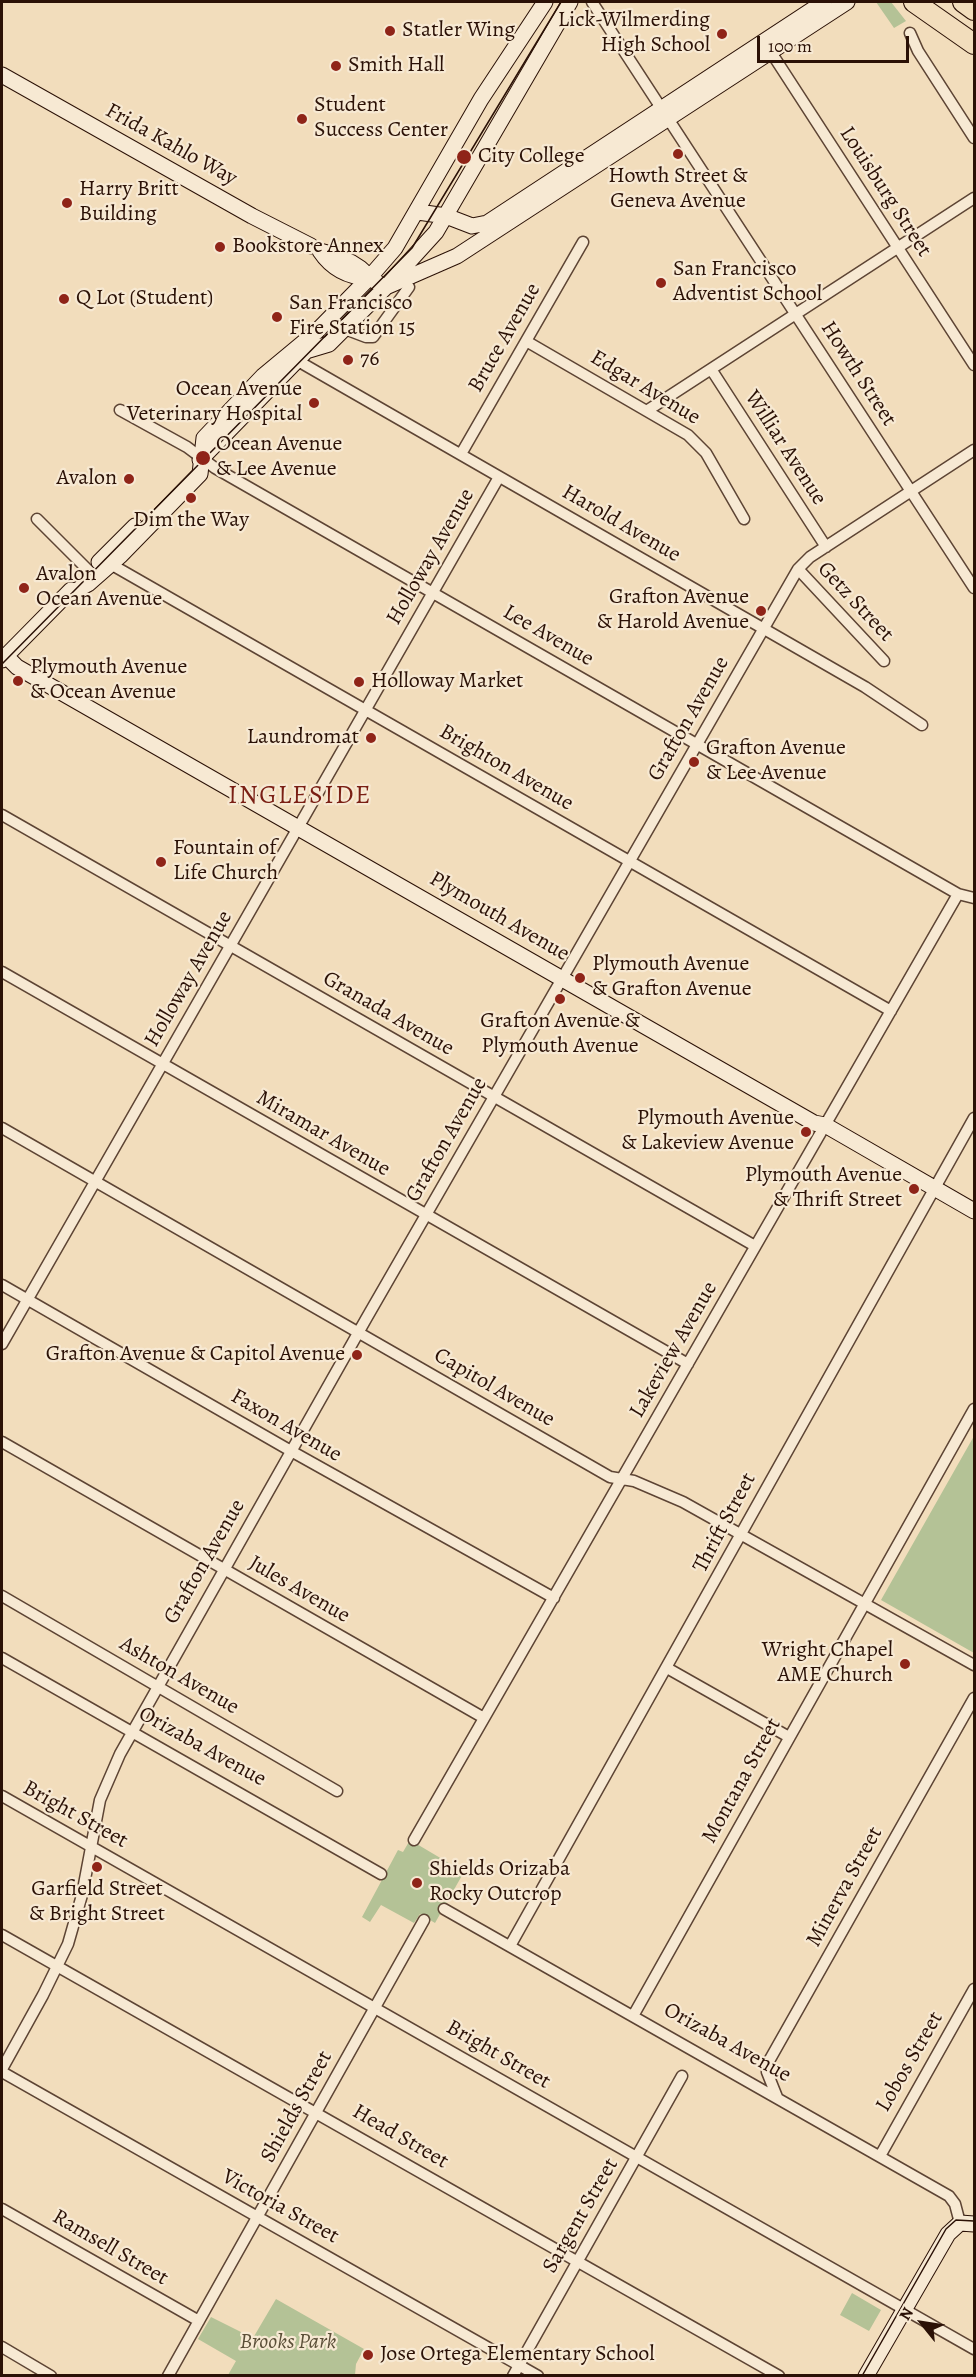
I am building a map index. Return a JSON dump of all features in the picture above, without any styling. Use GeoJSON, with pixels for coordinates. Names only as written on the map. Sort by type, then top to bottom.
{"type":"FeatureCollection","features":[{"type":"Feature","properties":{"kind":"highway"},"geometry":{"type":"LineString","coordinates":[[914,2],[975,44]]}},
{"type":"Feature","properties":{"kind":"highway"},"geometry":{"type":"LineString","coordinates":[[963,2],[975,10]]}},
{"type":"Feature","properties":{"kind":"main road"},"geometry":{"type":"LineString","coordinates":[[303,355],[329,344],[345,329],[377,283],[481,99],[545,2]]}},
{"type":"Feature","properties":{"kind":"main road"},"geometry":{"type":"LineString","coordinates":[[202,458],[204,438],[263,376],[426,244],[446,216],[503,114],[570,2]]}},
{"type":"Feature","properties":{"kind":"main road"},"geometry":{"type":"LineString","coordinates":[[767,46],[824,2]]}},
{"type":"Feature","properties":{"kind":"main road"},"geometry":{"type":"LineString","coordinates":[[418,212],[446,216],[472,226],[487,223],[767,46],[847,2]]}},
{"type":"Feature","properties":{"kind":"main road","name":"Frida Kahlo Way"},"geometry":{"type":"LineString","coordinates":[[2,75],[315,249],[328,264],[344,273],[377,283]]}},
{"type":"Feature","properties":{"kind":"main road"},"geometry":{"type":"LineString","coordinates":[[377,283],[457,256],[664,113]]}},
{"type":"Feature","properties":{"kind":"main road"},"geometry":{"type":"LineString","coordinates":[[64,597],[88,584],[202,458],[303,355],[316,332]]}},
{"type":"Feature","properties":{"kind":"main road"},"geometry":{"type":"LineString","coordinates":[[4,658],[90,572],[106,562]]}},
{"type":"Feature","properties":{"kind":"main road","name":"Plymouth Avenue"},"geometry":{"type":"LineString","coordinates":[[4,658],[814,1123],[825,1125],[975,1210]]}},
{"type":"Feature","properties":{"kind":"main road"},"geometry":{"type":"LineString","coordinates":[[866,2376],[943,2241],[953,2228],[967,2224]]}},
{"type":"Feature","properties":{"kind":"street","name":"Howth Street"},"geometry":{"type":"LineString","coordinates":[[592,2],[975,588]]}},
{"type":"Feature","properties":{"kind":"street"},"geometry":{"type":"LineString","coordinates":[[910,33],[918,51],[975,138]]}},
{"type":"Feature","properties":{"kind":"street","name":"Louisburg Street"},"geometry":{"type":"LineString","coordinates":[[767,46],[975,365]]}},
{"type":"Feature","properties":{"kind":"street"},"geometry":{"type":"LineString","coordinates":[[648,410],[975,198]]}},
{"type":"Feature","properties":{"kind":"street","name":"Bruce Avenue"},"geometry":{"type":"LineString","coordinates":[[461,454],[583,242]]}},
{"type":"Feature","properties":{"kind":"street"},"geometry":{"type":"LineString","coordinates":[[377,283],[397,304]]}},
{"type":"Feature","properties":{"kind":"street"},"geometry":{"type":"LineString","coordinates":[[345,329],[366,337],[373,337],[409,287]]}},
{"type":"Feature","properties":{"kind":"street","name":"Edgar Avenue"},"geometry":{"type":"LineString","coordinates":[[526,341],[688,435],[698,444],[744,519]]}},
{"type":"Feature","properties":{"kind":"street","name":"Harold Avenue"},"geometry":{"type":"LineString","coordinates":[[303,355],[499,477],[764,628],[865,687],[922,724]]}},
{"type":"Feature","properties":{"kind":"street","name":"Williar Avenue"},"geometry":{"type":"LineString","coordinates":[[711,369],[826,547]]}},
{"type":"Feature","properties":{"kind":"street","name":"Lee Avenue"},"geometry":{"type":"LineString","coordinates":[[120,410],[187,447],[215,468],[958,894]]}},
{"type":"Feature","properties":{"kind":"street"},"geometry":{"type":"LineString","coordinates":[[798,569],[810,557],[975,450]]}},
{"type":"Feature","properties":{"kind":"street","name":"Holloway Avenue"},"geometry":{"type":"LineString","coordinates":[[2,1344],[499,477]]}},
{"type":"Feature","properties":{"kind":"street"},"geometry":{"type":"LineString","coordinates":[[37,519],[90,572]]}},
{"type":"Feature","properties":{"kind":"street","name":"Brighton Avenue"},"geometry":{"type":"LineString","coordinates":[[106,562],[891,1011]]}},
{"type":"Feature","properties":{"kind":"street","name":"Grafton Avenue"},"geometry":{"type":"LineString","coordinates":[[2,2070],[58,1966],[76,1919],[100,1800],[109,1775],[131,1732],[798,569]]}},
{"type":"Feature","properties":{"kind":"street","name":"Getz Street"},"geometry":{"type":"LineString","coordinates":[[798,569],[884,661]]}},
{"type":"Feature","properties":{"kind":"street","name":"Granada Avenue"},"geometry":{"type":"LineString","coordinates":[[2,815],[755,1246]]}},
{"type":"Feature","properties":{"kind":"street"},"geometry":{"type":"LineString","coordinates":[[958,894],[975,898]]}},
{"type":"Feature","properties":{"kind":"street","name":"Lakeview Avenue"},"geometry":{"type":"LineString","coordinates":[[414,1840],[958,894]]}},
{"type":"Feature","properties":{"kind":"street","name":"Miramar Avenue"},"geometry":{"type":"LineString","coordinates":[[2,972],[688,1364]]}},
{"type":"Feature","properties":{"kind":"street","name":"Thrift Street"},"geometry":{"type":"LineString","coordinates":[[510,1946],[975,1118]]}},
{"type":"Feature","properties":{"kind":"street","name":"Capitol Avenue"},"geometry":{"type":"LineString","coordinates":[[2,1128],[610,1477],[634,1481],[683,1502],[975,1665]]}},
{"type":"Feature","properties":{"kind":"street","name":"Faxon Avenue"},"geometry":{"type":"LineString","coordinates":[[2,1285],[291,1451],[554,1598]]}},
{"type":"Feature","properties":{"kind":"street","name":"Montana Street"},"geometry":{"type":"LineString","coordinates":[[633,2016],[975,1409]]}},
{"type":"Feature","properties":{"kind":"street","name":"Jules Avenue"},"geometry":{"type":"LineString","coordinates":[[2,1442],[484,1718]]}},
{"type":"Feature","properties":{"kind":"street","name":"Ashton Avenue"},"geometry":{"type":"LineString","coordinates":[[2,1596],[337,1791]]}},
{"type":"Feature","properties":{"kind":"street","name":"Orizaba Avenue"},"geometry":{"type":"LineString","coordinates":[[2,1658],[381,1874]]}},
{"type":"Feature","properties":{"kind":"street"},"geometry":{"type":"LineString","coordinates":[[667,1668],[789,1737]]}},
{"type":"Feature","properties":{"kind":"street","name":"Minerva Street"},"geometry":{"type":"LineString","coordinates":[[777,2097],[767,2072],[769,2061],[975,1698]]}},
{"type":"Feature","properties":{"kind":"street","name":"Bright Street"},"geometry":{"type":"LineString","coordinates":[[2,1796],[975,2349]]}},
{"type":"Feature","properties":{"kind":"street","name":"Orizaba Avenue"},"geometry":{"type":"LineString","coordinates":[[444,1909],[950,2196],[967,2224]]}},
{"type":"Feature","properties":{"kind":"street","name":"Shields Street"},"geometry":{"type":"LineString","coordinates":[[168,2376],[424,1920]]}},
{"type":"Feature","properties":{"kind":"street","name":"Head Street"},"geometry":{"type":"LineString","coordinates":[[2,1935],[779,2376]]}},
{"type":"Feature","properties":{"kind":"street","name":"Lobos Street"},"geometry":{"type":"LineString","coordinates":[[880,2156],[975,1989]]}},
{"type":"Feature","properties":{"kind":"street","name":"Victoria Street"},"geometry":{"type":"LineString","coordinates":[[2,2070],[538,2376]]}},
{"type":"Feature","properties":{"kind":"street","name":"Sargent Street"},"geometry":{"type":"LineString","coordinates":[[513,2376],[682,2076]]}},
{"type":"Feature","properties":{"kind":"street","name":"Ramsell Street"},"geometry":{"type":"LineString","coordinates":[[2,2209],[198,2321]]}},
{"type":"Feature","properties":{"kind":"street"},"geometry":{"type":"LineString","coordinates":[[2,2347],[51,2376]]}},
{"type":"Feature","properties":{"kind":"green space"},"geometry":{"type":"Polygon","coordinates":[[[876,2],[891,2],[906,21],[894,28],[876,2]]]}},
{"type":"Feature","properties":{"kind":"green space"},"geometry":{"type":"Polygon","coordinates":[[[974,1436],[974,1653],[881,1600],[974,1436]]]}},
{"type":"Feature","properties":{"kind":"green space"},"geometry":{"type":"Polygon","coordinates":[[[410,1840],[464,1872],[435,1923],[420,1914],[414,1923],[381,1905],[370,1922],[362,1917],[398,1850],[403,1852],[410,1840]]]}},
{"type":"Feature","properties":{"kind":"green space"},"geometry":{"type":"Polygon","coordinates":[[[852,2293],[881,2310],[869,2331],[840,2315],[852,2293]]]}},
{"type":"Feature","properties":{"kind":"green space","name":"Brooks Park"},"geometry":{"type":"Polygon","coordinates":[[[276,2299],[364,2349],[356,2364],[355,2375],[228,2375],[236,2361],[198,2339],[211,2317],[253,2338],[276,2299]]]}},
{"type":"Feature","properties":{"kind":"tram line"},"geometry":{"type":"LineString","coordinates":[[2,664],[412,248],[561,2]]}},
{"type":"Feature","properties":{"kind":"tram line"},"geometry":{"type":"LineString","coordinates":[[862,2376],[946,2229],[956,2220],[974,2221]]}},
{"type":"Feature","properties":{"kind":"place","name":"Statler Wing"},"geometry":{"type":"Point","coordinates":[390,31]}},
{"type":"Feature","properties":{"kind":"place","name":"Lick-Wilmerding High School"},"geometry":{"type":"Point","coordinates":[722,34]}},
{"type":"Feature","properties":{"kind":"place","name":"Smith Hall"},"geometry":{"type":"Point","coordinates":[336,66]}},
{"type":"Feature","properties":{"kind":"place","name":"Student Success Center"},"geometry":{"type":"Point","coordinates":[302,119]}},
{"type":"Feature","properties":{"kind":"place","name":"Howth Street & Geneva Avenue"},"geometry":{"type":"Point","coordinates":[678,154]}},
{"type":"Feature","properties":{"kind":"place","name":"City College"},"geometry":{"type":"Point","coordinates":[464,157]}},
{"type":"Feature","properties":{"kind":"place","name":"Harry Britt Building"},"geometry":{"type":"Point","coordinates":[67,203]}},
{"type":"Feature","properties":{"kind":"place","name":"Bookstore Annex"},"geometry":{"type":"Point","coordinates":[220,247]}},
{"type":"Feature","properties":{"kind":"place","name":"San Francisco Adventist School"},"geometry":{"type":"Point","coordinates":[661,283]}},
{"type":"Feature","properties":{"kind":"place","name":"Q Lot (Student)"},"geometry":{"type":"Point","coordinates":[64,299]}},
{"type":"Feature","properties":{"kind":"place","name":"San Francisco Fire Station 15"},"geometry":{"type":"Point","coordinates":[277,317]}},
{"type":"Feature","properties":{"kind":"place","name":"76"},"geometry":{"type":"Point","coordinates":[348,360]}},
{"type":"Feature","properties":{"kind":"place","name":"Ocean Avenue Veterinary Hospital"},"geometry":{"type":"Point","coordinates":[314,403]}},
{"type":"Feature","properties":{"kind":"place","name":"Ocean Avenue & Lee Avenue"},"geometry":{"type":"Point","coordinates":[203,458]}},
{"type":"Feature","properties":{"kind":"place","name":"Avalon"},"geometry":{"type":"Point","coordinates":[129,479]}},
{"type":"Feature","properties":{"kind":"place","name":"Dim the Way"},"geometry":{"type":"Point","coordinates":[191,498]}},
{"type":"Feature","properties":{"kind":"place","name":"Avalon Ocean Avenue"},"geometry":{"type":"Point","coordinates":[24,588]}},
{"type":"Feature","properties":{"kind":"place","name":"Grafton Avenue & Harold Avenue"},"geometry":{"type":"Point","coordinates":[761,611]}},
{"type":"Feature","properties":{"kind":"place","name":"Plymouth Avenue & Ocean Avenue"},"geometry":{"type":"Point","coordinates":[18,681]}},
{"type":"Feature","properties":{"kind":"place","name":"Holloway Market"},"geometry":{"type":"Point","coordinates":[359,682]}},
{"type":"Feature","properties":{"kind":"place","name":"Laundromat"},"geometry":{"type":"Point","coordinates":[371,738]}},
{"type":"Feature","properties":{"kind":"place","name":"Grafton Avenue & Lee Avenue"},"geometry":{"type":"Point","coordinates":[694,762]}},
{"type":"Feature","properties":{"kind":"place","name":"Fountain of Life Church"},"geometry":{"type":"Point","coordinates":[161,862]}},
{"type":"Feature","properties":{"kind":"place","name":"Plymouth Avenue & Grafton Avenue"},"geometry":{"type":"Point","coordinates":[580,978]}},
{"type":"Feature","properties":{"kind":"place","name":"Grafton Avenue & Plymouth Avenue"},"geometry":{"type":"Point","coordinates":[560,999]}},
{"type":"Feature","properties":{"kind":"place","name":"Plymouth Avenue & Lakeview Avenue"},"geometry":{"type":"Point","coordinates":[806,1132]}},
{"type":"Feature","properties":{"kind":"place","name":"Plymouth Avenue & Thrift Street"},"geometry":{"type":"Point","coordinates":[914,1189]}},
{"type":"Feature","properties":{"kind":"place","name":"Grafton Avenue & Capitol Avenue"},"geometry":{"type":"Point","coordinates":[357,1355]}},
{"type":"Feature","properties":{"kind":"place","name":"Wright Chapel AME Church"},"geometry":{"type":"Point","coordinates":[905,1664]}},
{"type":"Feature","properties":{"kind":"place","name":"Garfield Street & Bright Street"},"geometry":{"type":"Point","coordinates":[97,1867]}},
{"type":"Feature","properties":{"kind":"place","name":"Shields Orizaba Rocky Outcrop"},"geometry":{"type":"Point","coordinates":[417,1883]}},
{"type":"Feature","properties":{"kind":"place","name":"Jose Ortega Elementary School"},"geometry":{"type":"Point","coordinates":[368,2355]}},
{"type":"Feature","properties":{"kind":"district","name":"INGLESIDE"},"geometry":{"type":"Point","coordinates":[300,797]}}]}
